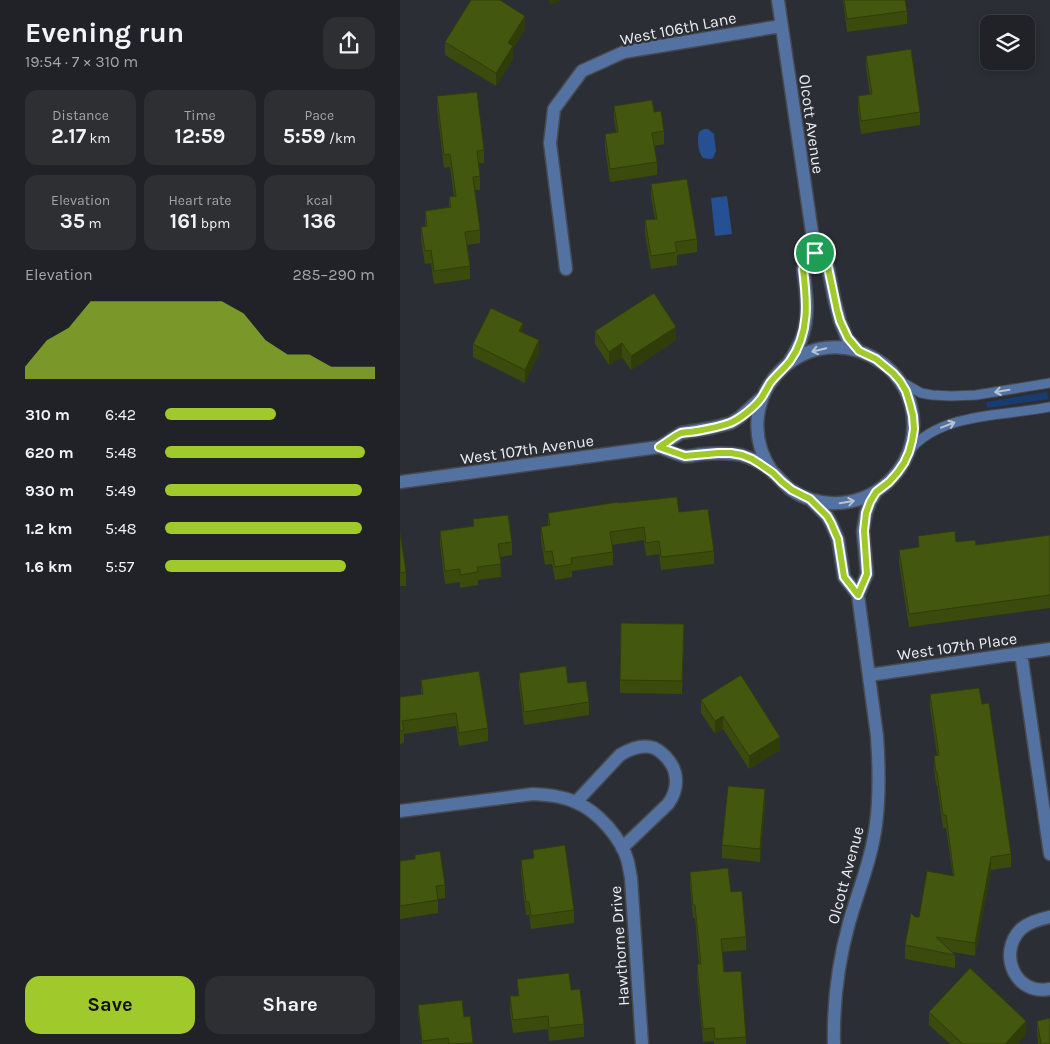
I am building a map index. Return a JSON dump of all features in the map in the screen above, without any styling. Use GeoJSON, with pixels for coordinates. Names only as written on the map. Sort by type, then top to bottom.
{"type":"FeatureCollection","features":[{"type":"Feature","properties":{"kind":"street","name":"Olcott Avenue"},"geometry":{"type":"LineString","coordinates":[[778,0],[815,253],[828,267],[840,321],[848,338],[859,351]]}},
{"type":"Feature","properties":{"kind":"street","name":"West 106th Lane"},"geometry":{"type":"LineString","coordinates":[[566,269],[550,143],[554,109],[582,71],[624,52],[781,26]]}},
{"type":"Feature","properties":{"kind":"street"},"geometry":{"type":"LineString","coordinates":[[790,362],[800,343],[805,325],[806,305],[803,269],[815,253]]}},
{"type":"Feature","properties":{"kind":"street"},"geometry":{"type":"LineString","coordinates":[[840,347],[859,351],[885,365],[900,381],[913,416],[914,429],[909,452],[897,473],[876,492],[854,501],[841,503],[829,503],[810,499],[792,490],[782,482],[773,473],[763,456],[759,444],[757,422],[762,397],[774,377],[790,362],[806,353],[840,347]]}},
{"type":"Feature","properties":{"kind":"street","name":"West 107th Avenue"},"geometry":{"type":"LineString","coordinates":[[400,482],[659,447],[681,433],[712,428],[731,422],[745,413],[762,397]]}},
{"type":"Feature","properties":{"kind":"street","name":"West 107th Avenue"},"geometry":{"type":"LineString","coordinates":[[659,447],[685,456],[718,453],[742,455],[752,459],[773,473]]}},
{"type":"Feature","properties":{"kind":"street","name":"Olcott Avenue"},"geometry":{"type":"LineString","coordinates":[[834,1044],[834,1006],[839,964],[849,922],[872,846],[876,824],[879,758],[858,595],[867,574],[864,537],[866,513],[876,492]]}},
{"type":"Feature","properties":{"kind":"street","name":"Olcott Avenue"},"geometry":{"type":"LineString","coordinates":[[810,499],[827,516],[831,523],[838,539],[844,577],[858,595]]}},
{"type":"Feature","properties":{"kind":"street","name":"West 107th Place"},"geometry":{"type":"LineString","coordinates":[[868,675],[1050,649]]}},
{"type":"Feature","properties":{"kind":"street"},"geometry":{"type":"LineString","coordinates":[[1021,653],[1050,854]]}},
{"type":"Feature","properties":{"kind":"street"},"geometry":{"type":"LineString","coordinates":[[400,812],[533,794],[547,795],[576,802],[620,755],[638,747],[655,748],[673,765],[677,780],[676,788],[668,804],[622,848]]}},
{"type":"Feature","properties":{"kind":"street","name":"Hawthorne Drive"},"geometry":{"type":"LineString","coordinates":[[576,802],[601,819],[616,837],[628,861],[631,878],[642,1044]]}},
{"type":"Feature","properties":{"kind":"street"},"geometry":{"type":"LineString","coordinates":[[1050,916],[1038,919],[1022,928],[1012,941],[1009,955],[1012,970],[1019,980],[1031,988],[1042,991],[1050,989]]}},
{"type":"Feature","properties":{"kind":"lane"},"geometry":{"type":"LineString","coordinates":[[900,381],[921,393],[951,396],[976,395],[1050,383]]}},
{"type":"Feature","properties":{"kind":"lane"},"geometry":{"type":"LineString","coordinates":[[909,452],[927,435],[955,422],[1050,407]]}},
{"type":"Feature","properties":{"kind":"shaded area"},"geometry":{"type":"Polygon","coordinates":[[[708,129],[714,134],[716,151],[713,158],[710,159],[703,158],[699,149],[699,132],[708,129]]]}},
{"type":"Feature","properties":{"kind":"shaded area"},"geometry":{"type":"Polygon","coordinates":[[[727,196],[732,234],[715,236],[711,198],[727,196]]]}},
{"type":"Feature","properties":{"kind":"shaded area"},"geometry":{"type":"Polygon","coordinates":[[[1047,392],[1049,399],[987,408],[986,402],[1047,392]]]}},
{"type":"Feature","properties":{"kind":"building"},"geometry":{"type":"Polygon","coordinates":[[[471,0],[500,0],[525,16],[508,43],[513,46],[496,73],[445,42],[471,0]]]}},
{"type":"Feature","properties":{"kind":"building"},"geometry":{"type":"Polygon","coordinates":[[[844,0],[905,0],[907,11],[847,19],[844,0]]]}},
{"type":"Feature","properties":{"kind":"building"},"geometry":{"type":"Polygon","coordinates":[[[911,49],[920,112],[861,121],[858,96],[872,94],[866,56],[911,49]]]}},
{"type":"Feature","properties":{"kind":"building"},"geometry":{"type":"Polygon","coordinates":[[[477,92],[484,150],[477,151],[480,176],[473,177],[480,230],[465,232],[470,266],[434,271],[431,250],[425,251],[421,227],[427,226],[425,211],[451,207],[449,197],[456,196],[450,154],[444,155],[437,96],[477,92]]]}},
{"type":"Feature","properties":{"kind":"building"},"geometry":{"type":"Polygon","coordinates":[[[652,100],[654,112],[661,111],[664,131],[652,133],[657,162],[610,169],[605,134],[618,132],[614,106],[652,100]]]}},
{"type":"Feature","properties":{"kind":"building"},"geometry":{"type":"Polygon","coordinates":[[[687,179],[697,239],[675,242],[677,252],[651,256],[645,220],[657,219],[651,184],[687,179]]]}},
{"type":"Feature","properties":{"kind":"building"},"geometry":{"type":"Polygon","coordinates":[[[654,293],[676,327],[631,356],[622,343],[609,352],[595,331],[654,293]]]}},
{"type":"Feature","properties":{"kind":"building"},"geometry":{"type":"Polygon","coordinates":[[[491,308],[523,323],[519,331],[539,340],[525,370],[473,344],[491,308]]]}},
{"type":"Feature","properties":{"kind":"building"},"geometry":{"type":"Polygon","coordinates":[[[677,497],[679,512],[708,509],[714,551],[661,557],[659,541],[646,543],[644,527],[610,532],[613,552],[571,558],[572,564],[555,567],[552,551],[545,552],[541,527],[550,525],[548,513],[618,502],[677,497]]]}},
{"type":"Feature","properties":{"kind":"building"},"geometry":{"type":"Polygon","coordinates":[[[508,515],[512,542],[498,544],[501,564],[477,567],[478,572],[460,575],[460,569],[445,571],[440,531],[474,526],[473,519],[508,515]]]}},
{"type":"Feature","properties":{"kind":"building"},"geometry":{"type":"Polygon","coordinates":[[[955,531],[956,542],[975,540],[976,545],[1050,535],[1050,595],[909,614],[899,550],[919,547],[918,536],[955,531]]]}},
{"type":"Feature","properties":{"kind":"building"},"geometry":{"type":"Polygon","coordinates":[[[400,532],[406,572],[400,573],[400,532]]]}},
{"type":"Feature","properties":{"kind":"building"},"geometry":{"type":"Polygon","coordinates":[[[621,623],[684,624],[682,681],[620,680],[621,623]]]}},
{"type":"Feature","properties":{"kind":"building"},"geometry":{"type":"Polygon","coordinates":[[[566,666],[568,683],[586,681],[589,702],[524,712],[519,673],[566,666]]]}},
{"type":"Feature","properties":{"kind":"building"},"geometry":{"type":"Polygon","coordinates":[[[479,671],[488,728],[459,733],[456,713],[402,721],[404,730],[400,731],[400,697],[423,694],[421,680],[479,671]]]}},
{"type":"Feature","properties":{"kind":"building"},"geometry":{"type":"Polygon","coordinates":[[[741,675],[780,737],[749,756],[723,716],[715,721],[701,700],[741,675]]]}},
{"type":"Feature","properties":{"kind":"building"},"geometry":{"type":"Polygon","coordinates":[[[979,688],[982,704],[989,703],[1011,854],[991,857],[975,943],[936,937],[955,955],[905,945],[911,913],[915,917],[919,917],[927,871],[954,876],[946,815],[943,815],[936,772],[934,756],[939,755],[930,694],[979,688]]]}},
{"type":"Feature","properties":{"kind":"building"},"geometry":{"type":"Polygon","coordinates":[[[728,786],[765,789],[760,849],[722,845],[728,786]]]}},
{"type":"Feature","properties":{"kind":"building"},"geometry":{"type":"Polygon","coordinates":[[[565,845],[574,910],[531,916],[529,902],[526,902],[521,860],[534,858],[533,850],[565,845]]]}},
{"type":"Feature","properties":{"kind":"building"},"geometry":{"type":"Polygon","coordinates":[[[440,851],[445,885],[436,886],[438,900],[400,906],[400,861],[415,859],[415,855],[440,851]]]}},
{"type":"Feature","properties":{"kind":"building"},"geometry":{"type":"Polygon","coordinates":[[[728,868],[731,892],[742,891],[746,937],[721,939],[724,972],[741,971],[746,1037],[715,1039],[714,1028],[703,1029],[697,964],[701,964],[690,872],[728,868]]]}},
{"type":"Feature","properties":{"kind":"building"},"geometry":{"type":"Polygon","coordinates":[[[970,968],[1026,1021],[1005,1044],[963,1044],[929,1012],[970,968]]]}},
{"type":"Feature","properties":{"kind":"building"},"geometry":{"type":"Polygon","coordinates":[[[569,973],[571,990],[580,989],[584,1024],[549,1028],[548,1016],[513,1020],[510,996],[519,996],[517,979],[569,973]]]}},
{"type":"Feature","properties":{"kind":"building"},"geometry":{"type":"Polygon","coordinates":[[[462,1000],[464,1017],[470,1016],[473,1043],[449,1044],[448,1038],[422,1041],[418,1005],[462,1000]]]}},
{"type":"Feature","properties":{"kind":"building"},"geometry":{"type":"Polygon","coordinates":[[[1050,1018],[1050,1044],[1041,1044],[1037,1021],[1050,1018]]]}},
{"type":"Feature","properties":{"kind":"route"},"geometry":{"type":"LineString","coordinates":[[815,253],[828,267],[840,321],[848,338],[859,351],[885,365],[900,381],[906,391],[913,416],[914,429],[912,441],[904,463],[889,482],[876,492],[866,513],[864,543],[867,574],[858,595],[844,577],[838,539],[831,523],[827,516],[810,499],[792,490],[760,464],[742,455],[718,453],[685,456],[659,447],[681,433],[721,426],[740,418],[762,397],[774,377],[790,362],[800,343],[806,316],[803,269],[815,253]]}}]}
